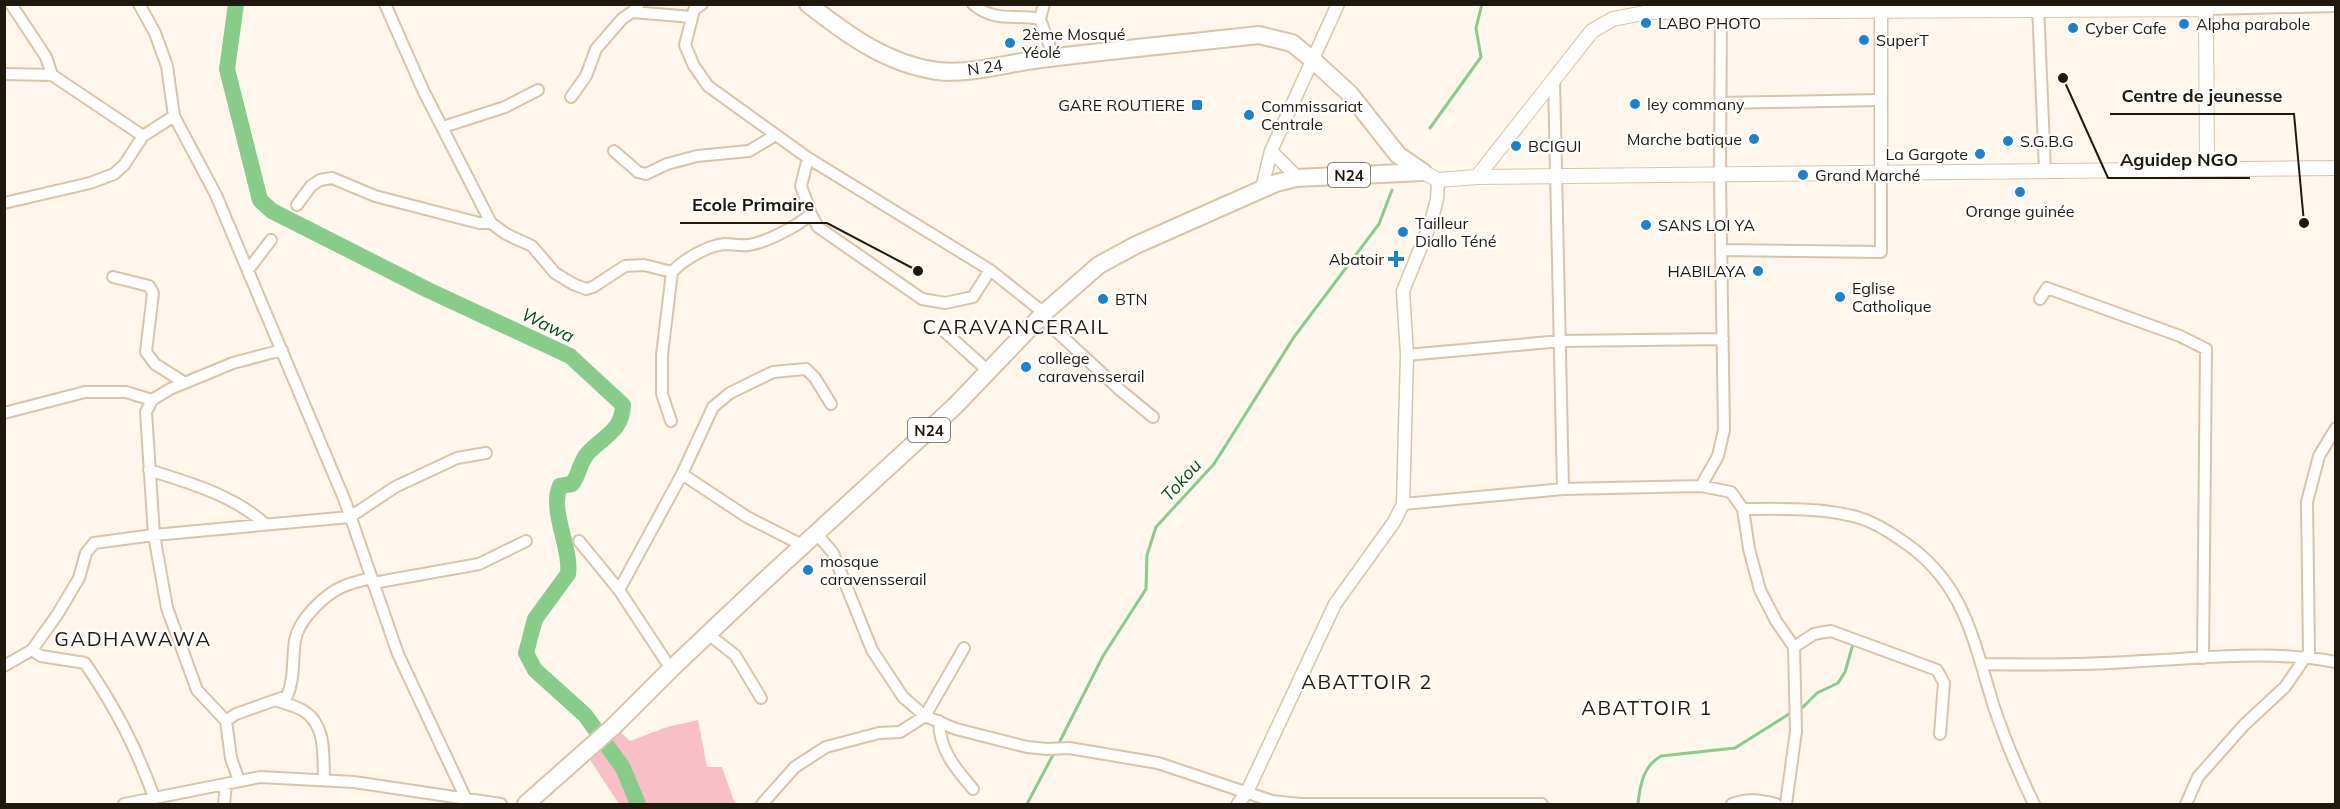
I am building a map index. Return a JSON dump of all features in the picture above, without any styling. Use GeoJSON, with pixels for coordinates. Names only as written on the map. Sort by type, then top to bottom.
{"type":"FeatureCollection","features":[{"type":"Feature","properties":{"kind":"main road","name":"N 24"},"geometry":{"type":"LineString","coordinates":[[808,4],[841,31],[872,48],[905,64],[938,71],[969,70],[1259,35],[1292,43],[1350,94],[1398,155],[1430,176]]}},
{"type":"Feature","properties":{"kind":"main road"},"geometry":{"type":"LineString","coordinates":[[1477,177],[1592,31],[1613,19],[1649,12],[1721,8],[2206,7],[2206,169]]}},
{"type":"Feature","properties":{"kind":"main road"},"geometry":{"type":"LineString","coordinates":[[1430,176],[1557,177],[2336,168]]}},
{"type":"Feature","properties":{"kind":"main road","name":"N24"},"geometry":{"type":"LineString","coordinates":[[526,804],[614,726],[802,545],[955,406],[1042,314],[1099,265],[1136,245],[1201,218],[1269,185],[1298,178],[1430,176]]}},
{"type":"Feature","properties":{"kind":"street"},"geometry":{"type":"LineString","coordinates":[[11,4],[46,57],[52,75]]}},
{"type":"Feature","properties":{"kind":"street"},"geometry":{"type":"LineString","coordinates":[[139,4],[155,33],[167,66],[174,116],[216,195],[350,517],[398,654],[466,799]]}},
{"type":"Feature","properties":{"kind":"street"},"geometry":{"type":"LineString","coordinates":[[385,4],[423,90],[491,223],[506,234],[532,246],[555,273],[586,289],[593,287],[625,266],[644,265],[672,272]]}},
{"type":"Feature","properties":{"kind":"street"},"geometry":{"type":"LineString","coordinates":[[973,4],[990,16],[1001,18],[1023,16],[1040,19]]}},
{"type":"Feature","properties":{"kind":"street"},"geometry":{"type":"LineString","coordinates":[[1044,4],[1040,19],[1054,58]]}},
{"type":"Feature","properties":{"kind":"street"},"geometry":{"type":"LineString","coordinates":[[1269,185],[1272,152],[1338,4]]}},
{"type":"Feature","properties":{"kind":"street"},"geometry":{"type":"LineString","coordinates":[[700,5],[694,10],[686,45],[694,66],[708,86],[808,158],[990,270],[1042,314],[1120,390],[1153,417]]}},
{"type":"Feature","properties":{"kind":"street"},"geometry":{"type":"LineString","coordinates":[[2206,7],[2336,6]]}},
{"type":"Feature","properties":{"kind":"street"},"geometry":{"type":"LineString","coordinates":[[2038,7],[2045,170]]}},
{"type":"Feature","properties":{"kind":"street"},"geometry":{"type":"LineString","coordinates":[[571,97],[586,76],[596,49],[622,19],[635,8],[692,17]]}},
{"type":"Feature","properties":{"kind":"street"},"geometry":{"type":"LineString","coordinates":[[1701,486],[1718,456],[1724,430],[1720,175],[1721,8]]}},
{"type":"Feature","properties":{"kind":"street"},"geometry":{"type":"LineString","coordinates":[[1721,250],[1881,252],[1880,8]]}},
{"type":"Feature","properties":{"kind":"street"},"geometry":{"type":"LineString","coordinates":[[4,74],[52,75],[143,136]]}},
{"type":"Feature","properties":{"kind":"street"},"geometry":{"type":"LineString","coordinates":[[1554,79],[1563,489]]}},
{"type":"Feature","properties":{"kind":"street"},"geometry":{"type":"LineString","coordinates":[[443,127],[505,107],[538,90]]}},
{"type":"Feature","properties":{"kind":"street"},"geometry":{"type":"LineString","coordinates":[[1720,103],[1879,100]]}},
{"type":"Feature","properties":{"kind":"street"},"geometry":{"type":"LineString","coordinates":[[4,203],[90,183],[114,174],[124,165],[143,136],[174,116]]}},
{"type":"Feature","properties":{"kind":"street"},"geometry":{"type":"LineString","coordinates":[[614,151],[638,172],[646,174],[667,164],[697,156],[749,151],[776,135]]}},
{"type":"Feature","properties":{"kind":"street"},"geometry":{"type":"LineString","coordinates":[[1272,152],[1298,178]]}},
{"type":"Feature","properties":{"kind":"street"},"geometry":{"type":"LineString","coordinates":[[808,158],[801,186],[818,226],[922,299],[945,303],[973,297],[990,270]]}},
{"type":"Feature","properties":{"kind":"street"},"geometry":{"type":"LineString","coordinates":[[1238,804],[1246,792],[1335,604],[1394,522],[1404,504],[1407,356],[1403,291],[1431,222],[1437,199],[1430,176]]}},
{"type":"Feature","properties":{"kind":"street"},"geometry":{"type":"LineString","coordinates":[[297,205],[311,186],[320,180],[332,178],[375,196],[479,223],[491,223]]}},
{"type":"Feature","properties":{"kind":"street"},"geometry":{"type":"LineString","coordinates":[[671,421],[662,394],[662,355],[672,272],[713,246],[748,245],[763,241],[803,221],[811,214]]}},
{"type":"Feature","properties":{"kind":"street"},"geometry":{"type":"LineString","coordinates":[[248,270],[272,240]]}},
{"type":"Feature","properties":{"kind":"street"},"geometry":{"type":"LineString","coordinates":[[113,277],[149,286],[153,293],[146,352],[155,364],[185,383]]}},
{"type":"Feature","properties":{"kind":"street"},"geometry":{"type":"LineString","coordinates":[[2040,299],[2047,288],[2181,336],[2206,349],[2203,658]]}},
{"type":"Feature","properties":{"kind":"street"},"geometry":{"type":"LineString","coordinates":[[944,331],[987,370]]}},
{"type":"Feature","properties":{"kind":"street"},"geometry":{"type":"LineString","coordinates":[[1407,356],[1561,341],[1723,339]]}},
{"type":"Feature","properties":{"kind":"street"},"geometry":{"type":"LineString","coordinates":[[239,781],[231,758],[226,721],[197,690],[167,608],[154,535],[146,412],[152,400],[185,383],[233,363],[282,350]]}},
{"type":"Feature","properties":{"kind":"street"},"geometry":{"type":"LineString","coordinates":[[619,590],[682,474],[713,407],[730,393],[773,372],[806,369],[815,378],[831,404]]}},
{"type":"Feature","properties":{"kind":"street"},"geometry":{"type":"LineString","coordinates":[[4,413],[85,392],[126,392],[152,400]]}},
{"type":"Feature","properties":{"kind":"street"},"geometry":{"type":"LineString","coordinates":[[2186,804],[2198,777],[2244,725],[2285,687],[2309,652],[2307,502],[2319,456],[2336,428]]}},
{"type":"Feature","properties":{"kind":"street"},"geometry":{"type":"LineString","coordinates":[[4,666],[32,650],[57,615],[79,578],[86,553],[94,543],[154,535],[350,517],[395,487],[457,458],[486,453]]}},
{"type":"Feature","properties":{"kind":"street"},"geometry":{"type":"LineString","coordinates":[[149,470],[196,484],[248,509],[265,524]]}},
{"type":"Feature","properties":{"kind":"street"},"geometry":{"type":"LineString","coordinates":[[682,474],[747,517],[802,545]]}},
{"type":"Feature","properties":{"kind":"street"},"geometry":{"type":"LineString","coordinates":[[1404,504],[1563,489],[1701,486],[1731,492],[1743,509],[1749,549],[1760,590],[1776,621],[1794,647],[1796,731],[1786,804]]}},
{"type":"Feature","properties":{"kind":"street"},"geometry":{"type":"LineString","coordinates":[[1743,509],[1799,509],[1844,515],[1876,523],[1930,562],[1948,584],[1972,632],[1994,708],[2034,804]]}},
{"type":"Feature","properties":{"kind":"street"},"geometry":{"type":"LineString","coordinates":[[816,533],[833,553],[872,650],[903,697],[925,716],[956,729],[1027,747],[1069,748],[1158,763],[1272,801],[1300,804],[1542,804]]}},
{"type":"Feature","properties":{"kind":"street"},"geometry":{"type":"LineString","coordinates":[[226,721],[236,714],[287,696],[292,685],[295,639],[300,626],[324,598],[344,586],[479,564],[526,541]]}},
{"type":"Feature","properties":{"kind":"street"},"geometry":{"type":"LineString","coordinates":[[579,541],[619,590],[671,669]]}},
{"type":"Feature","properties":{"kind":"street"},"geometry":{"type":"LineString","coordinates":[[1794,647],[1814,634],[1831,631],[1937,670],[1944,683],[1940,734]]}},
{"type":"Feature","properties":{"kind":"street"},"geometry":{"type":"LineString","coordinates":[[708,634],[735,655],[761,698]]}},
{"type":"Feature","properties":{"kind":"street"},"geometry":{"type":"LineString","coordinates":[[762,804],[795,767],[826,747],[879,733],[900,732],[925,716],[964,648]]}},
{"type":"Feature","properties":{"kind":"street"},"geometry":{"type":"LineString","coordinates":[[32,650],[41,656],[85,663],[113,705],[137,751],[154,797]]}},
{"type":"Feature","properties":{"kind":"street"},"geometry":{"type":"LineString","coordinates":[[1983,664],[2080,665],[2203,658],[2306,656],[2336,662]]}},
{"type":"Feature","properties":{"kind":"street"},"geometry":{"type":"LineString","coordinates":[[278,701],[304,711],[317,724],[322,738],[324,780]]}},
{"type":"Feature","properties":{"kind":"street"},"geometry":{"type":"LineString","coordinates":[[939,721],[939,738],[953,766],[973,789]]}},
{"type":"Feature","properties":{"kind":"street"},"geometry":{"type":"LineString","coordinates":[[124,804],[260,777],[354,782],[501,804]]}},
{"type":"Feature","properties":{"kind":"street"},"geometry":{"type":"LineString","coordinates":[[224,804],[226,784]]}},
{"type":"Feature","properties":{"kind":"street"},"geometry":{"type":"LineString","coordinates":[[1732,804],[1744,800],[1776,804]]}},
{"type":"Feature","properties":{"kind":"shaded area"},"geometry":{"type":"Polygon","coordinates":[[[698,720],[707,767],[722,767],[735,804],[619,804],[589,758],[619,731],[630,741],[667,727],[698,720]]]}},
{"type":"Feature","properties":{"kind":"waterway","name":"Wawa"},"geometry":{"type":"LineString","coordinates":[[236,4],[227,69],[260,200],[272,211],[428,290],[570,356],[623,405],[619,422],[611,433],[587,454],[572,484],[560,486],[557,507],[567,553],[568,574],[535,619],[526,653],[535,670],[585,715],[623,768],[638,804]]}},
{"type":"Feature","properties":{"kind":"waterway"},"geometry":{"type":"LineString","coordinates":[[1430,128],[1481,57],[1476,28],[1482,4]]}},
{"type":"Feature","properties":{"kind":"waterway","name":"Tokou"},"geometry":{"type":"LineString","coordinates":[[1057,747],[1103,656],[1146,589],[1147,555],[1156,527],[1214,464],[1294,337],[1379,224],[1392,190]]}},
{"type":"Feature","properties":{"kind":"waterway"},"geometry":{"type":"LineString","coordinates":[[1801,709],[1817,693],[1838,683],[1845,672],[1853,644]]}},
{"type":"Feature","properties":{"kind":"waterway"},"geometry":{"type":"LineString","coordinates":[[1638,804],[1641,783],[1646,771],[1661,756],[1735,748],[1789,714]]}},
{"type":"Feature","properties":{"kind":"waterway","name":"Tokou"},"geometry":{"type":"LineString","coordinates":[[1027,804],[1054,753]]}},
{"type":"Feature","properties":{"kind":"place","name":"LABO PHOTO"},"geometry":{"type":"Point","coordinates":[1646,23]}},
{"type":"Feature","properties":{"kind":"place","name":"Alpha parabole"},"geometry":{"type":"Point","coordinates":[2184,24]}},
{"type":"Feature","properties":{"kind":"place","name":"Cyber Cafe"},"geometry":{"type":"Point","coordinates":[2073,28]}},
{"type":"Feature","properties":{"kind":"place","name":"SuperT"},"geometry":{"type":"Point","coordinates":[1864,40]}},
{"type":"Feature","properties":{"kind":"place","name":"2ème Mosqué Yéolé"},"geometry":{"type":"Point","coordinates":[1010,43]}},
{"type":"Feature","properties":{"kind":"place","name":"Aguidep NGO"},"geometry":{"type":"Point","coordinates":[2063,78]}},
{"type":"Feature","properties":{"kind":"place","name":"ley commany"},"geometry":{"type":"Point","coordinates":[1635,104]}},
{"type":"Feature","properties":{"kind":"place","name":"GARE ROUTIERE"},"geometry":{"type":"Point","coordinates":[1197,105]}},
{"type":"Feature","properties":{"kind":"place","name":"Commissariat Centrale"},"geometry":{"type":"Point","coordinates":[1249,115]}},
{"type":"Feature","properties":{"kind":"place","name":"Marche batique"},"geometry":{"type":"Point","coordinates":[1754,139]}},
{"type":"Feature","properties":{"kind":"place","name":"S.G.B.G"},"geometry":{"type":"Point","coordinates":[2008,141]}},
{"type":"Feature","properties":{"kind":"place","name":"BCIGUI"},"geometry":{"type":"Point","coordinates":[1516,146]}},
{"type":"Feature","properties":{"kind":"place","name":"La Gargote"},"geometry":{"type":"Point","coordinates":[1980,154]}},
{"type":"Feature","properties":{"kind":"place","name":"Grand Marché"},"geometry":{"type":"Point","coordinates":[1803,175]}},
{"type":"Feature","properties":{"kind":"place","name":"Orange guinée"},"geometry":{"type":"Point","coordinates":[2020,192]}},
{"type":"Feature","properties":{"kind":"place","name":"Centre de jeunesse"},"geometry":{"type":"Point","coordinates":[2304,223]}},
{"type":"Feature","properties":{"kind":"place","name":"SANS LOI YA"},"geometry":{"type":"Point","coordinates":[1646,225]}},
{"type":"Feature","properties":{"kind":"place","name":"Tailleur Diallo Téné"},"geometry":{"type":"Point","coordinates":[1403,232]}},
{"type":"Feature","properties":{"kind":"place","name":"Abatoir"},"geometry":{"type":"Point","coordinates":[1396,259]}},
{"type":"Feature","properties":{"kind":"place","name":"Ecole Primaire"},"geometry":{"type":"Point","coordinates":[918,271]}},
{"type":"Feature","properties":{"kind":"place","name":"HABILAYA"},"geometry":{"type":"Point","coordinates":[1758,271]}},
{"type":"Feature","properties":{"kind":"place","name":"Eglise Catholique"},"geometry":{"type":"Point","coordinates":[1840,297]}},
{"type":"Feature","properties":{"kind":"place","name":"BTN"},"geometry":{"type":"Point","coordinates":[1103,299]}},
{"type":"Feature","properties":{"kind":"place","name":"college caravensserail"},"geometry":{"type":"Point","coordinates":[1026,367]}},
{"type":"Feature","properties":{"kind":"place","name":"mosque caravensserail"},"geometry":{"type":"Point","coordinates":[808,570]}},
{"type":"Feature","properties":{"kind":"district","name":"CARAVANCERAIL"},"geometry":{"type":"Point","coordinates":[1016,326]}},
{"type":"Feature","properties":{"kind":"district","name":"GADHAWAWA"},"geometry":{"type":"Point","coordinates":[133,638]}},
{"type":"Feature","properties":{"kind":"district","name":"ABATTOIR 2"},"geometry":{"type":"Point","coordinates":[1367,681]}},
{"type":"Feature","properties":{"kind":"district","name":"ABATTOIR 1"},"geometry":{"type":"Point","coordinates":[1647,707]}}]}
